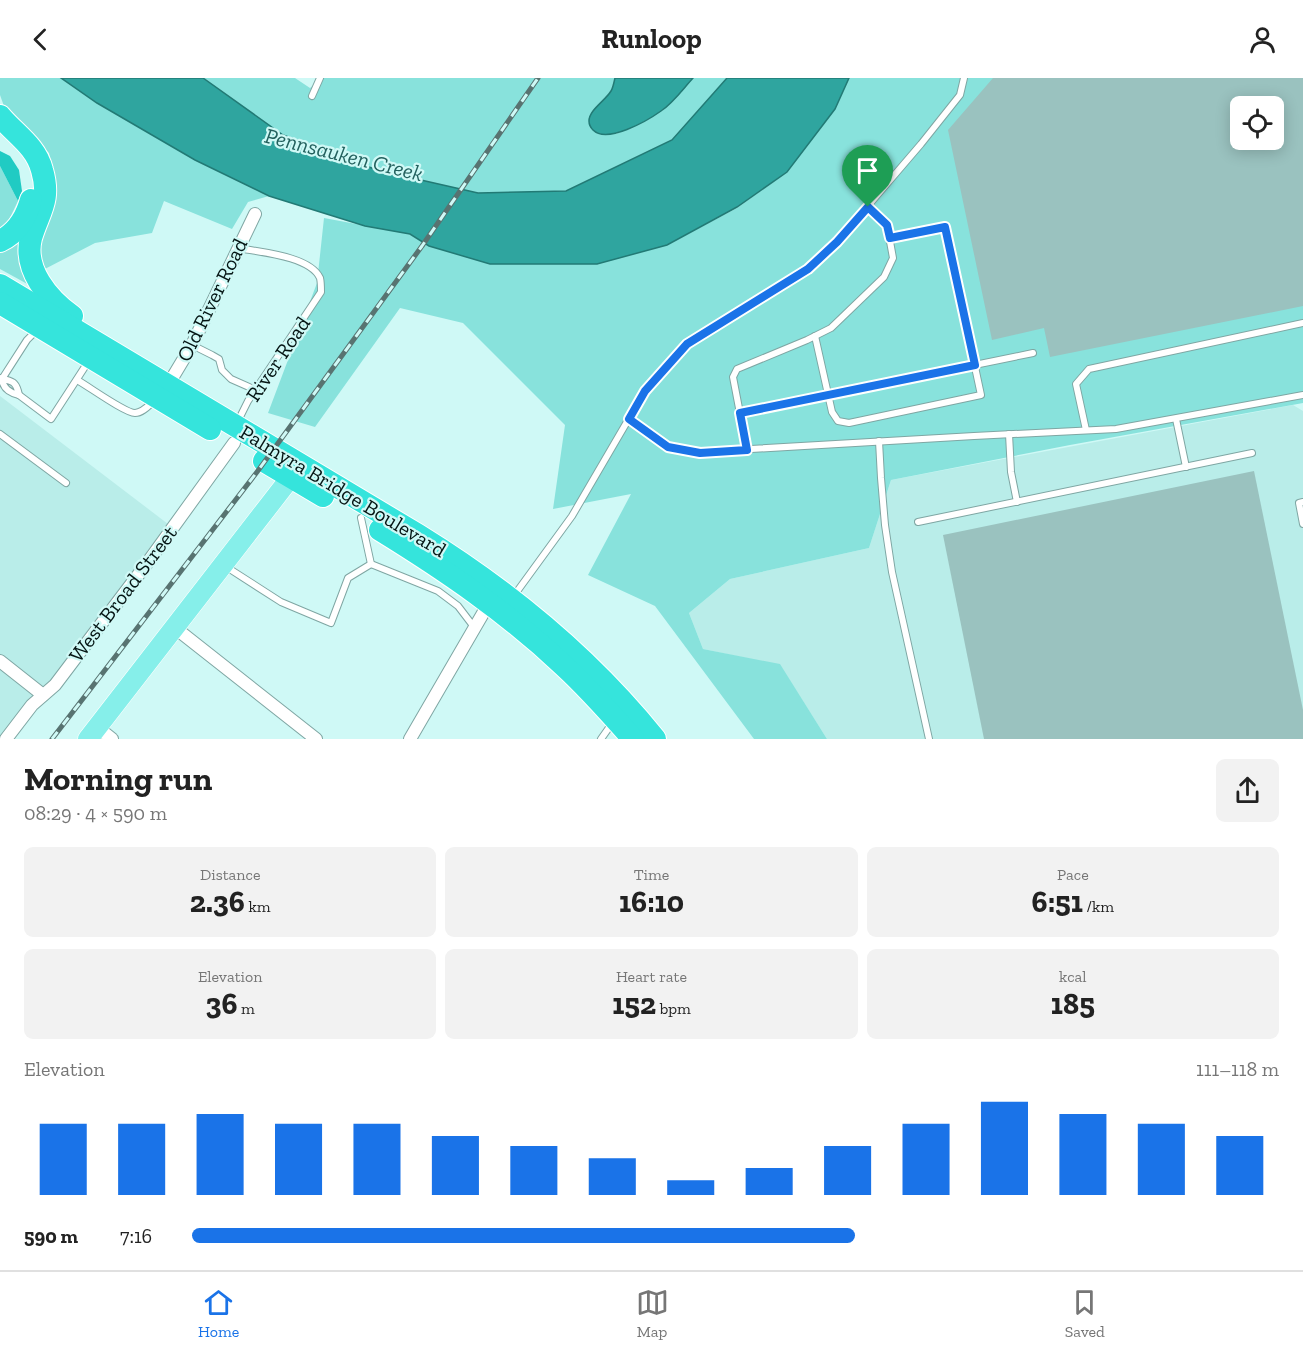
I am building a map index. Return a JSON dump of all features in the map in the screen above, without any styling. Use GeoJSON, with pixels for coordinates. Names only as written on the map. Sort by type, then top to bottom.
{"type":"FeatureCollection","features":[{"type":"Feature","properties":{"kind":"highway"},"geometry":{"type":"LineString","coordinates":[[0,116],[33,149],[42,170],[44,205],[32,236],[30,250],[37,278],[61,308],[88,326],[135,365]]}},
{"type":"Feature","properties":{"kind":"highway"},"geometry":{"type":"LineString","coordinates":[[0,139],[10,145],[23,159],[28,167],[32,186],[32,198],[25,218],[13,233],[0,241]]}},
{"type":"Feature","properties":{"kind":"highway","name":"Palmyra Bridge Boulevard"},"geometry":{"type":"LineString","coordinates":[[0,285],[135,365],[163,391]]}},
{"type":"Feature","properties":{"kind":"highway","name":"Palmyra Bridge Boulevard"},"geometry":{"type":"LineString","coordinates":[[6,312],[40,327],[92,358],[163,391],[234,434],[428,541],[475,572],[633,739]]}},
{"type":"Feature","properties":{"kind":"highway","name":"Palmyra Bridge Boulevard"},"geometry":{"type":"LineString","coordinates":[[234,434],[291,477],[430,561],[453,589],[500,601],[560,640],[608,686],[655,739]]}},
{"type":"Feature","properties":{"kind":"main road"},"geometry":{"type":"LineString","coordinates":[[99,735],[174,627],[291,477]]}},
{"type":"Feature","properties":{"kind":"street","name":"Old River Road"},"geometry":{"type":"LineString","coordinates":[[163,391],[192,345],[255,214]]}},
{"type":"Feature","properties":{"kind":"street","name":"West Broad Street"},"geometry":{"type":"LineString","coordinates":[[6,739],[32,705],[55,685],[148,562],[234,434]]}},
{"type":"Feature","properties":{"kind":"street"},"geometry":{"type":"LineString","coordinates":[[410,739],[474,627],[500,601]]}},
{"type":"Feature","properties":{"kind":"street"},"geometry":{"type":"LineString","coordinates":[[174,627],[316,739]]}},
{"type":"Feature","properties":{"kind":"street"},"geometry":{"type":"LineString","coordinates":[[0,662],[43,695]]}},
{"type":"Feature","properties":{"kind":"lane"},"geometry":{"type":"LineString","coordinates":[[312,96],[320,78]]}},
{"type":"Feature","properties":{"kind":"lane"},"geometry":{"type":"LineString","coordinates":[[500,601],[572,516],[645,391],[687,344],[808,269],[837,242],[960,95],[964,78]]}},
{"type":"Feature","properties":{"kind":"lane"},"geometry":{"type":"LineString","coordinates":[[747,450],[733,377],[737,369],[831,328],[884,277],[893,258],[890,238],[887,225],[868,207]]}},
{"type":"Feature","properties":{"kind":"lane"},"geometry":{"type":"LineString","coordinates":[[815,336],[832,412],[838,421],[849,423],[981,395],[945,227],[890,238]]}},
{"type":"Feature","properties":{"kind":"lane","name":"River Road"},"geometry":{"type":"LineString","coordinates":[[234,434],[248,401],[321,292],[320,278],[307,265],[284,256],[238,248]]}},
{"type":"Feature","properties":{"kind":"lane"},"geometry":{"type":"LineString","coordinates":[[1086,430],[1076,384],[1089,369],[1303,323]]}},
{"type":"Feature","properties":{"kind":"lane"},"geometry":{"type":"LineString","coordinates":[[40,327],[27,340],[1,378],[10,394],[19,395],[51,419],[92,358]]}},
{"type":"Feature","properties":{"kind":"lane"},"geometry":{"type":"LineString","coordinates":[[192,345],[219,359],[222,370],[231,379],[256,390]]}},
{"type":"Feature","properties":{"kind":"lane"},"geometry":{"type":"LineString","coordinates":[[740,413],[1033,353]]}},
{"type":"Feature","properties":{"kind":"lane"},"geometry":{"type":"LineString","coordinates":[[77,380],[126,410],[136,413],[143,411],[163,391]]}},
{"type":"Feature","properties":{"kind":"lane"},"geometry":{"type":"LineString","coordinates":[[629,419],[668,447],[700,453],[1116,429],[1303,395]]}},
{"type":"Feature","properties":{"kind":"lane"},"geometry":{"type":"LineString","coordinates":[[1176,419],[1186,467]]}},
{"type":"Feature","properties":{"kind":"lane"},"geometry":{"type":"LineString","coordinates":[[0,434],[66,483]]}},
{"type":"Feature","properties":{"kind":"lane"},"geometry":{"type":"LineString","coordinates":[[1008,434],[1011,472],[1017,502]]}},
{"type":"Feature","properties":{"kind":"lane"},"geometry":{"type":"LineString","coordinates":[[879,441],[885,525],[892,572],[929,739]]}},
{"type":"Feature","properties":{"kind":"lane"},"geometry":{"type":"LineString","coordinates":[[918,522],[1252,453]]}},
{"type":"Feature","properties":{"kind":"lane"},"geometry":{"type":"LineString","coordinates":[[1303,502],[1299,503],[1303,524]]}},
{"type":"Feature","properties":{"kind":"lane"},"geometry":{"type":"LineString","coordinates":[[361,518],[371,564]]}},
{"type":"Feature","properties":{"kind":"lane"},"geometry":{"type":"LineString","coordinates":[[223,565],[281,602],[331,624],[348,578],[371,564]]}},
{"type":"Feature","properties":{"kind":"lane"},"geometry":{"type":"LineString","coordinates":[[371,564],[426,586],[453,589],[458,606],[474,627]]}},
{"type":"Feature","properties":{"kind":"lane"},"geometry":{"type":"LineString","coordinates":[[601,739],[615,718]]}},
{"type":"Feature","properties":{"kind":"shaded area"},"geometry":{"type":"Polygon","coordinates":[[[0,78],[61,78],[97,103],[195,160],[269,196],[248,202],[232,229],[164,201],[152,233],[95,243],[41,271],[38,256],[54,181],[49,153],[5,109],[0,95],[0,78]]]}},
{"type":"Feature","properties":{"kind":"shaded area"},"geometry":{"type":"Polygon","coordinates":[[[61,78],[203,78],[283,135],[377,170],[478,193],[566,191],[672,140],[727,78],[849,78],[835,109],[787,172],[737,207],[667,245],[597,264],[490,264],[429,246],[410,234],[365,226],[269,196],[195,160],[97,103],[61,78]]]}},
{"type":"Feature","properties":{"kind":"shaded area"},"geometry":{"type":"Polygon","coordinates":[[[203,78],[295,78],[310,88],[322,78],[615,78],[611,91],[592,114],[599,134],[616,134],[663,110],[693,78],[727,78],[672,140],[566,191],[478,193],[377,170],[283,135],[203,78]]]}},
{"type":"Feature","properties":{"kind":"shaded area"},"geometry":{"type":"Polygon","coordinates":[[[615,78],[693,78],[670,104],[646,120],[617,133],[599,134],[590,127],[590,117],[594,109],[611,91],[615,78]]]}},
{"type":"Feature","properties":{"kind":"shaded area"},"geometry":{"type":"Polygon","coordinates":[[[849,78],[1303,78],[1303,403],[891,480],[869,548],[730,579],[689,613],[703,649],[780,664],[827,739],[754,739],[655,606],[588,575],[631,494],[553,509],[565,425],[463,323],[400,308],[315,427],[268,413],[317,283],[324,218],[410,234],[429,246],[667,245],[737,208],[787,172],[835,109],[849,78]]]}},
{"type":"Feature","properties":{"kind":"shaded area"},"geometry":{"type":"Polygon","coordinates":[[[0,151],[10,156],[19,170],[22,191],[18,201],[0,166],[0,151]]]}},
{"type":"Feature","properties":{"kind":"shaded area"},"geometry":{"type":"Polygon","coordinates":[[[0,166],[18,201],[5,228],[0,230],[0,166]]]}},
{"type":"Feature","properties":{"kind":"shaded area"},"geometry":{"type":"Polygon","coordinates":[[[28,229],[31,286],[0,269],[0,250],[28,229]]]}},
{"type":"Feature","properties":{"kind":"shaded area"},"geometry":{"type":"Polygon","coordinates":[[[0,396],[168,524],[8,739],[0,739],[0,396]]]}},
{"type":"Feature","properties":{"kind":"shaded area"},"geometry":{"type":"Polygon","coordinates":[[[1293,405],[1303,411],[1303,739],[827,739],[780,665],[703,649],[689,613],[730,579],[869,548],[891,480],[1293,405]]]}},
{"type":"Feature","properties":{"kind":"building"},"geometry":{"type":"Polygon","coordinates":[[[993,78],[1303,78],[1303,306],[1050,357],[1044,328],[992,340],[948,130],[993,78]]]}},
{"type":"Feature","properties":{"kind":"building"},"geometry":{"type":"Polygon","coordinates":[[[1254,471],[1303,710],[1303,739],[984,739],[943,535],[1254,471]]]}},
{"type":"Feature","properties":{"kind":"railway"},"geometry":{"type":"LineString","coordinates":[[52,739],[257,472],[422,246],[538,78]]}},
{"type":"Feature","properties":{"kind":"route"},"geometry":{"type":"LineString","coordinates":[[868,207],[887,225],[890,238],[945,227],[975,365],[740,413],[747,450],[700,453],[668,447],[629,419],[645,391],[687,344],[808,269],[837,242],[868,207]]}},
{"type":"Feature","properties":{"kind":"water label","name":"Pennsauken Creek"},"geometry":{"type":"Point","coordinates":[344,154]}}]}
